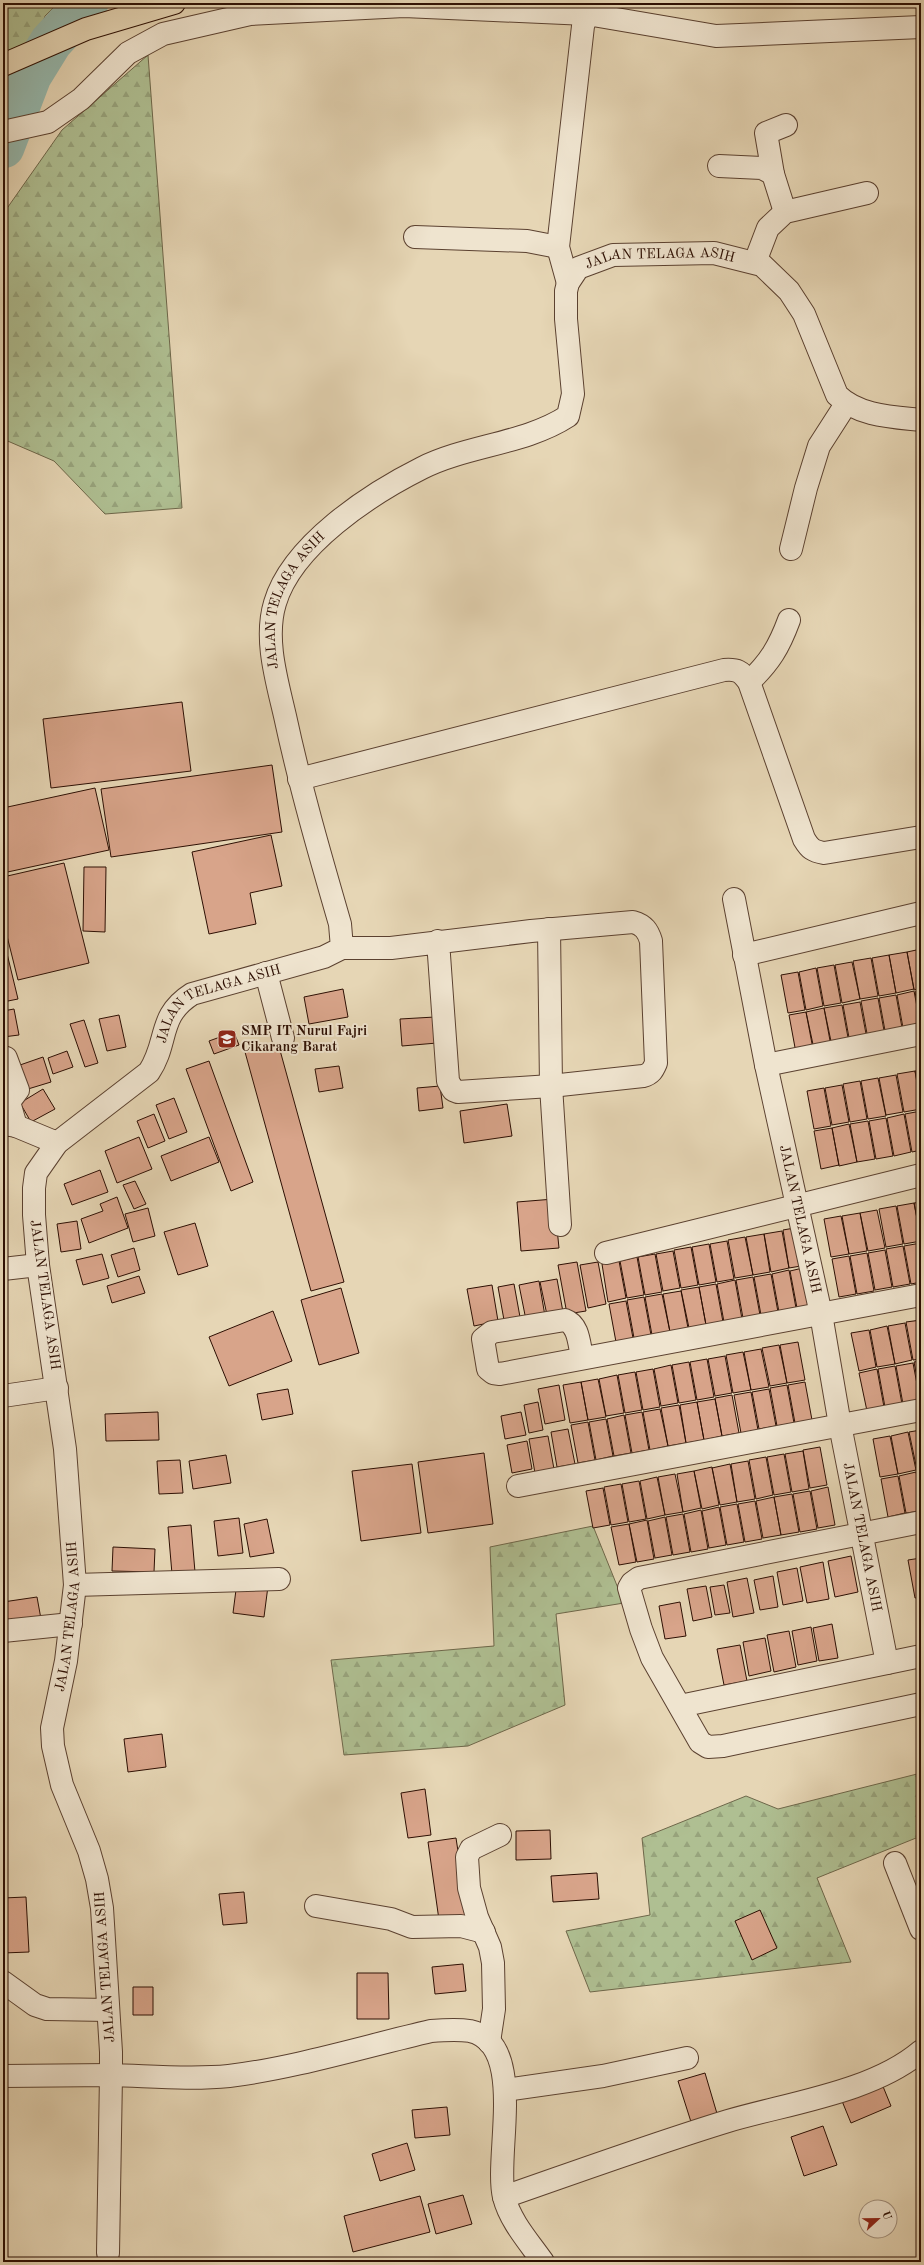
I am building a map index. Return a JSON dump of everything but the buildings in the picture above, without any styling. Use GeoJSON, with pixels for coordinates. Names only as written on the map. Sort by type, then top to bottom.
{"type":"FeatureCollection","features":[{"type":"Feature","properties":{"kind":"highway"},"geometry":{"type":"LineString","coordinates":[[3,65],[86,29],[174,3]]}},
{"type":"Feature","properties":{"kind":"street"},"geometry":{"type":"LineString","coordinates":[[3,132],[48,122],[81,99],[128,53],[163,34],[250,14],[404,6],[587,14],[716,36],[921,27]]}},
{"type":"Feature","properties":{"kind":"street"},"geometry":{"type":"LineString","coordinates":[[568,283],[558,247],[583,26],[587,14]]}},
{"type":"Feature","properties":{"kind":"street"},"geometry":{"type":"LineString","coordinates":[[785,212],[773,174],[766,133],[786,125]]}},
{"type":"Feature","properties":{"kind":"street"},"geometry":{"type":"LineString","coordinates":[[719,166],[762,168],[773,174]]}},
{"type":"Feature","properties":{"kind":"street"},"geometry":{"type":"LineString","coordinates":[[755,262],[768,228],[785,212],[867,193]]}},
{"type":"Feature","properties":{"kind":"street"},"geometry":{"type":"LineString","coordinates":[[415,237],[527,241],[558,247]]}},
{"type":"Feature","properties":{"kind":"street","name":"JALAN TELAGA ASIH"},"geometry":{"type":"LineString","coordinates":[[108,2254],[111,2075],[102,1908],[97,1879],[89,1851],[62,1785],[53,1746],[52,1728],[66,1661],[75,1585],[65,1449],[38,1265],[34,1215],[36,1173],[57,1143],[149,1072],[155,1063],[167,1022],[174,1009],[182,1000],[192,994],[324,957],[342,948],[340,924],[299,778],[276,672],[270,635],[274,604],[285,580],[308,550],[347,515],[396,481],[436,461],[545,428],[568,416],[573,394],[566,319],[568,283],[578,268],[613,255],[714,253],[755,262],[762,265],[793,297],[804,314],[837,395],[846,404]]}},
{"type":"Feature","properties":{"kind":"street"},"geometry":{"type":"LineString","coordinates":[[791,549],[806,488],[819,446],[846,404],[878,415],[921,420]]}},
{"type":"Feature","properties":{"kind":"street"},"geometry":{"type":"LineString","coordinates":[[749,682],[766,665],[780,644],[789,620]]}},
{"type":"Feature","properties":{"kind":"street"},"geometry":{"type":"LineString","coordinates":[[299,778],[724,670],[736,669],[743,674],[749,682],[804,839],[814,852],[824,853],[921,837]]}},
{"type":"Feature","properties":{"kind":"street","name":"JALAN TELAGA ASIH"},"geometry":{"type":"LineString","coordinates":[[734,899],[766,1065],[798,1204],[821,1314],[840,1425],[887,1663]]}},
{"type":"Feature","properties":{"kind":"street"},"geometry":{"type":"LineString","coordinates":[[744,955],[921,913]]}},
{"type":"Feature","properties":{"kind":"street"},"geometry":{"type":"LineString","coordinates":[[342,948],[391,948],[438,941],[549,929],[633,922],[645,928],[651,941],[656,1063],[650,1074],[551,1086],[458,1092],[453,1090],[448,1081],[438,941]]}},
{"type":"Feature","properties":{"kind":"street"},"geometry":{"type":"LineString","coordinates":[[549,929],[551,1086],[560,1225]]}},
{"type":"Feature","properties":{"kind":"street"},"geometry":{"type":"LineString","coordinates":[[266,973],[283,1038]]}},
{"type":"Feature","properties":{"kind":"street"},"geometry":{"type":"LineString","coordinates":[[766,1065],[921,1034]]}},
{"type":"Feature","properties":{"kind":"street"},"geometry":{"type":"LineString","coordinates":[[3,1057],[6,1058],[13,1072],[18,1090],[9,1102],[9,1125],[57,1143]]}},
{"type":"Feature","properties":{"kind":"street"},"geometry":{"type":"LineString","coordinates":[[606,1253],[798,1204],[921,1175]]}},
{"type":"Feature","properties":{"kind":"street"},"geometry":{"type":"LineString","coordinates":[[3,1269],[38,1265]]}},
{"type":"Feature","properties":{"kind":"street"},"geometry":{"type":"LineString","coordinates":[[582,1357],[921,1295]]}},
{"type":"Feature","properties":{"kind":"street"},"geometry":{"type":"LineString","coordinates":[[3,1396],[57,1388]]}},
{"type":"Feature","properties":{"kind":"street"},"geometry":{"type":"LineString","coordinates":[[518,1486],[921,1410]]}},
{"type":"Feature","properties":{"kind":"street"},"geometry":{"type":"LineString","coordinates":[[921,1522],[639,1578],[632,1583],[629,1588],[630,1595],[652,1658],[700,1742],[708,1747],[723,1746],[921,1704]]}},
{"type":"Feature","properties":{"kind":"street"},"geometry":{"type":"LineString","coordinates":[[75,1585],[279,1579]]}},
{"type":"Feature","properties":{"kind":"street"},"geometry":{"type":"LineString","coordinates":[[3,1632],[70,1624]]}},
{"type":"Feature","properties":{"kind":"street"},"geometry":{"type":"LineString","coordinates":[[680,1706],[921,1656]]}},
{"type":"Feature","properties":{"kind":"street"},"geometry":{"type":"LineString","coordinates":[[489,2042],[494,2009],[494,1978],[492,1958],[484,1932],[477,1917],[469,1888],[467,1856],[471,1849],[500,1835]]}},
{"type":"Feature","properties":{"kind":"street"},"geometry":{"type":"LineString","coordinates":[[895,1863],[921,1929]]}},
{"type":"Feature","properties":{"kind":"street"},"geometry":{"type":"LineString","coordinates":[[316,1906],[391,1919],[412,1927],[461,1926],[484,1932]]}},
{"type":"Feature","properties":{"kind":"street"},"geometry":{"type":"LineString","coordinates":[[3,1982],[35,2005],[47,2009],[108,2010]]}},
{"type":"Feature","properties":{"kind":"street"},"geometry":{"type":"LineString","coordinates":[[3,2076],[111,2075],[198,2078],[229,2076],[261,2071],[431,2031],[472,2031],[489,2042],[501,2064],[506,2090],[501,2178],[504,2197],[517,2225],[543,2262]]}},
{"type":"Feature","properties":{"kind":"street"},"geometry":{"type":"LineString","coordinates":[[504,2197],[686,2134],[853,2087],[900,2066],[921,2051]]}},
{"type":"Feature","properties":{"kind":"street"},"geometry":{"type":"LineString","coordinates":[[506,2090],[603,2076],[687,2058]]}},
{"type":"Feature","properties":{"kind":"green space"},"geometry":{"type":"Polygon","coordinates":[[[3,3],[58,3],[45,16],[16,108],[3,76],[3,3]]]}},
{"type":"Feature","properties":{"kind":"green space"},"geometry":{"type":"Polygon","coordinates":[[[148,55],[182,508],[105,514],[54,461],[3,439],[3,214],[62,130],[148,55]]]}},
{"type":"Feature","properties":{"kind":"green space"},"geometry":{"type":"Polygon","coordinates":[[[593,1526],[624,1603],[556,1614],[565,1705],[468,1746],[344,1755],[331,1660],[494,1646],[490,1547],[593,1526]]]}},
{"type":"Feature","properties":{"kind":"green space"},"geometry":{"type":"Polygon","coordinates":[[[921,1773],[921,1836],[817,1878],[851,1962],[590,1992],[566,1931],[650,1915],[642,1838],[746,1796],[778,1809],[921,1773]]]}},
{"type":"Feature","properties":{"kind":"waterway"},"geometry":{"type":"LineString","coordinates":[[3,147],[30,76],[51,42],[87,3]]}},
{"type":"Feature","properties":{"kind":"place","name":"SMP IT Nurul Fajri Cikarang Barat"},"geometry":{"type":"Point","coordinates":[227,1039]}}]}
